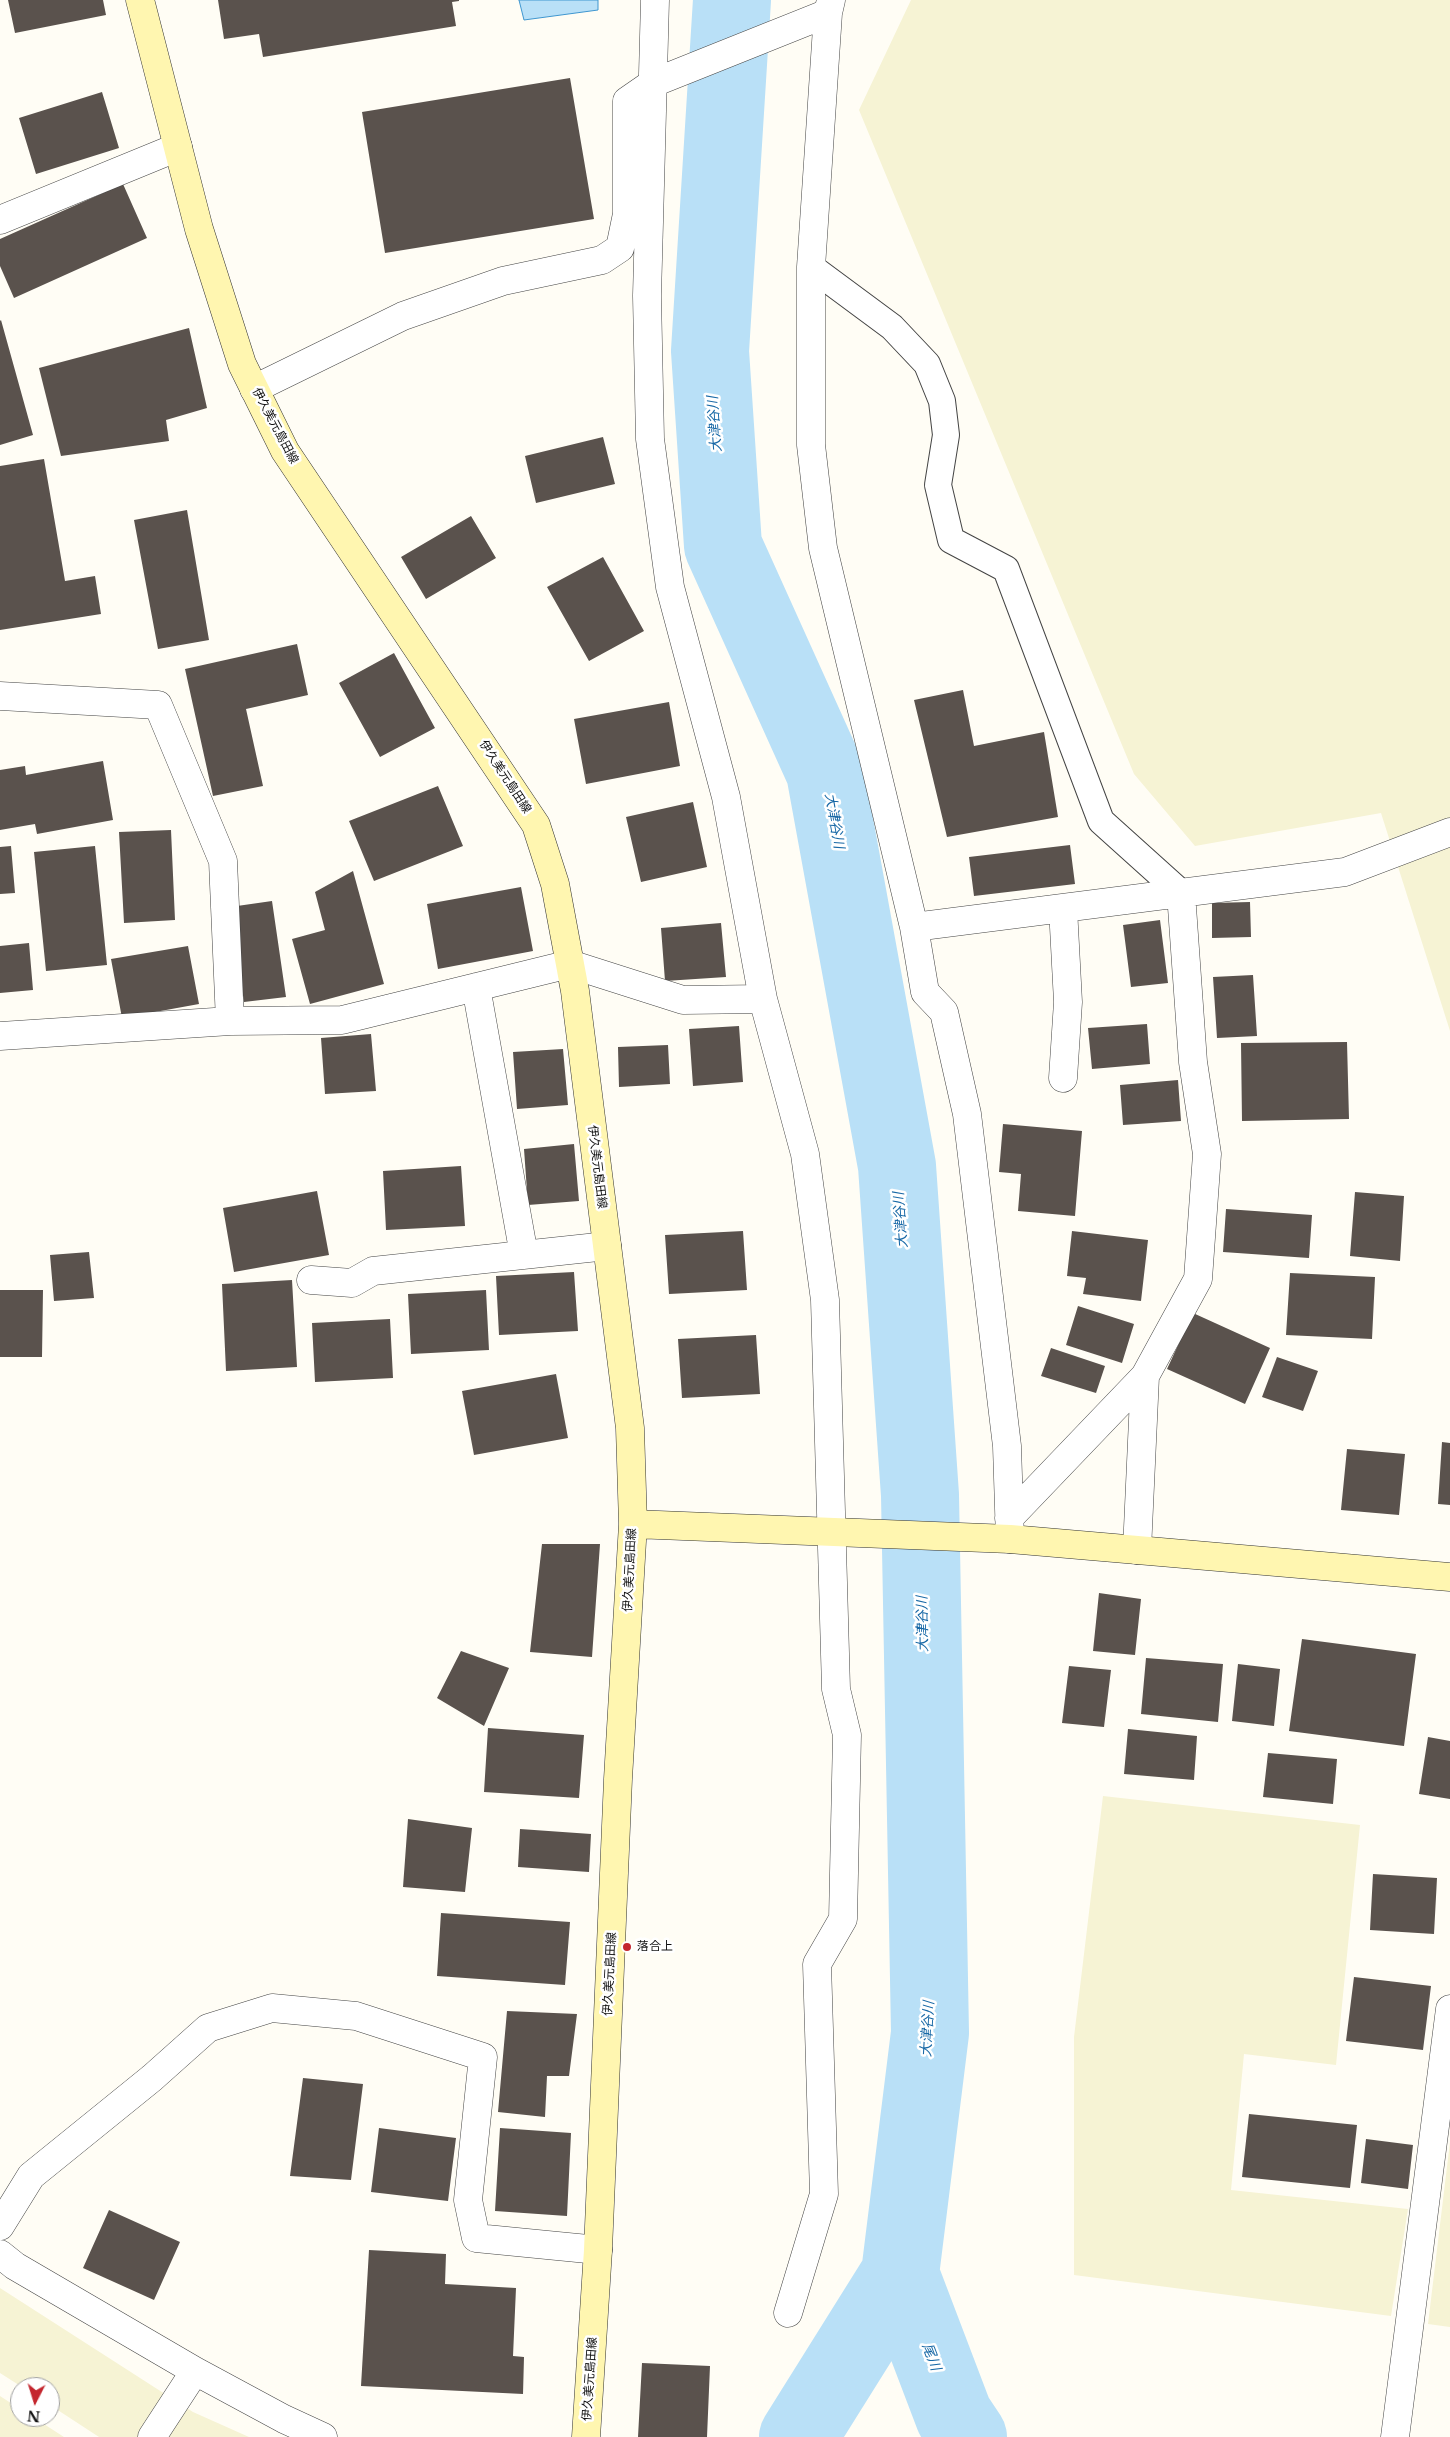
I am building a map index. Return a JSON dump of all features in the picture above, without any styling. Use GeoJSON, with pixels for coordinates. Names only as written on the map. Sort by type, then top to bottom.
{"type":"FeatureCollection","features":[{"type":"Feature","properties":{"kind":"main road","name":"伊久美元島田線"},"geometry":{"type":"LineString","coordinates":[[140,0],[199,229],[242,364],[285,451],[536,825],[556,884],[575,991],[630,1428],[632,1524],[618,1789],[598,2250],[586,2437]]}},
{"type":"Feature","properties":{"kind":"main road"},"geometry":{"type":"LineString","coordinates":[[632,1524],[832,1530],[1005,1532],[1137,1550],[1450,1577]]}},
{"type":"Feature","properties":{"kind":"street"},"geometry":{"type":"LineString","coordinates":[[655,0],[647,296],[650,439],[670,587],[726,797],[763,999],[805,1154],[823,1290],[836,1689],[847,1735],[842,1919],[817,1964],[824,2194],[788,2313]]}},
{"type":"Feature","properties":{"kind":"street"},"geometry":{"type":"LineString","coordinates":[[254,389],[403,316],[503,281],[602,260],[620,248],[627,214],[627,101],[653,83],[829,7],[811,268],[811,445],[823,548],[914,926],[925,992],[944,1012],[967,1114],[1007,1446],[1005,1532]]}},
{"type":"Feature","properties":{"kind":"street"},"geometry":{"type":"LineString","coordinates":[[0,220],[178,147]]}},
{"type":"Feature","properties":{"kind":"street"},"geometry":{"type":"LineString","coordinates":[[0,696],[158,705],[223,861],[230,1021]]}},
{"type":"Feature","properties":{"kind":"street"},"geometry":{"type":"LineString","coordinates":[[914,926],[1345,872],[1450,832]]}},
{"type":"Feature","properties":{"kind":"street"},"geometry":{"type":"LineString","coordinates":[[1005,1532],[1145,1376],[1198,1278],[1207,1154],[1193,1062],[1181,893]]}},
{"type":"Feature","properties":{"kind":"street"},"geometry":{"type":"LineString","coordinates":[[1063,1078],[1068,1002],[1064,908]]}},
{"type":"Feature","properties":{"kind":"street"},"geometry":{"type":"LineString","coordinates":[[0,1036],[230,1021],[342,1020],[570,964],[682,1000],[763,999]]}},
{"type":"Feature","properties":{"kind":"street"},"geometry":{"type":"LineString","coordinates":[[476,987],[524,1255]]}},
{"type":"Feature","properties":{"kind":"street"},"geometry":{"type":"LineString","coordinates":[[311,1280],[352,1283],[373,1272],[607,1246]]}},
{"type":"Feature","properties":{"kind":"street"},"geometry":{"type":"LineString","coordinates":[[1137,1550],[1145,1376]]}},
{"type":"Feature","properties":{"kind":"street"},"geometry":{"type":"LineString","coordinates":[[0,2226],[31,2176],[152,2078],[208,2028],[272,2008],[356,2016],[483,2057],[468,2200],[476,2238],[598,2250]]}},
{"type":"Feature","properties":{"kind":"street"},"geometry":{"type":"LineString","coordinates":[[1395,2437],[1450,2009]]}},
{"type":"Feature","properties":{"kind":"street"},"geometry":{"type":"LineString","coordinates":[[0,2254],[15,2266],[195,2371],[284,2419],[323,2437]]}},
{"type":"Feature","properties":{"kind":"street"},"geometry":{"type":"LineString","coordinates":[[152,2437],[195,2371]]}},
{"type":"Feature","properties":{"kind":"lane"},"geometry":{"type":"LineString","coordinates":[[811,268],[892,327],[927,364],[942,400],[946,435],[938,485],[951,540],[1006,569],[1101,820],[1181,893]]}},
{"type":"Feature","properties":{"kind":"shaded area"},"geometry":{"type":"Polygon","coordinates":[[[911,0],[1450,0],[1450,1031],[1381,813],[1195,846],[1134,774],[859,110],[911,0]]]}},
{"type":"Feature","properties":{"kind":"shaded area"},"geometry":{"type":"Polygon","coordinates":[[[1103,1796],[1360,1825],[1336,2065],[1244,2054],[1231,2190],[1408,2209],[1391,2316],[1074,2275],[1074,2037],[1103,1796]]]}},
{"type":"Feature","properties":{"kind":"shaded area"},"geometry":{"type":"Polygon","coordinates":[[[1450,2142],[1450,2327],[1428,2324],[1450,2142]]]}},
{"type":"Feature","properties":{"kind":"shaded area"},"geometry":{"type":"Polygon","coordinates":[[[0,2288],[193,2412],[249,2437],[99,2437],[60,2412],[60,2377],[10,2377],[10,2379],[0,2373],[0,2288]]]}},
{"type":"Feature","properties":{"kind":"shaded area"},"geometry":{"type":"Polygon","coordinates":[[[0,2396],[10,2402],[10,2427],[48,2427],[64,2437],[0,2437],[0,2396]]]}},
{"type":"Feature","properties":{"kind":"water"},"geometry":{"type":"Polygon","coordinates":[[[519,0],[598,0],[598,10],[524,20],[519,0]]]}},
{"type":"Feature","properties":{"kind":"building"},"geometry":{"type":"Polygon","coordinates":[[[8,0],[103,0],[106,15],[15,33],[8,0]]]}},
{"type":"Feature","properties":{"kind":"building"},"geometry":{"type":"Polygon","coordinates":[[[218,0],[459,1],[452,2],[456,26],[263,57],[259,34],[224,39],[218,0]]]}},
{"type":"Feature","properties":{"kind":"building"},"geometry":{"type":"Polygon","coordinates":[[[570,78],[594,219],[385,253],[362,112],[570,78]]]}},
{"type":"Feature","properties":{"kind":"building"},"geometry":{"type":"Polygon","coordinates":[[[102,92],[119,148],[36,174],[19,118],[102,92]]]}},
{"type":"Feature","properties":{"kind":"building"},"geometry":{"type":"Polygon","coordinates":[[[123,184],[147,238],[14,298],[0,266],[0,239],[123,184]]]}},
{"type":"Feature","properties":{"kind":"building"},"geometry":{"type":"Polygon","coordinates":[[[0,321],[33,435],[0,445],[0,321]]]}},
{"type":"Feature","properties":{"kind":"building"},"geometry":{"type":"Polygon","coordinates":[[[189,328],[207,408],[166,420],[169,441],[61,456],[39,368],[189,328]]]}},
{"type":"Feature","properties":{"kind":"building"},"geometry":{"type":"Polygon","coordinates":[[[603,437],[615,484],[536,503],[525,456],[603,437]]]}},
{"type":"Feature","properties":{"kind":"building"},"geometry":{"type":"Polygon","coordinates":[[[44,459],[65,581],[95,576],[101,614],[0,630],[0,466],[44,459]]]}},
{"type":"Feature","properties":{"kind":"building"},"geometry":{"type":"Polygon","coordinates":[[[187,510],[209,640],[158,649],[134,520],[187,510]]]}},
{"type":"Feature","properties":{"kind":"building"},"geometry":{"type":"Polygon","coordinates":[[[471,516],[496,558],[426,599],[401,557],[471,516]]]}},
{"type":"Feature","properties":{"kind":"building"},"geometry":{"type":"Polygon","coordinates":[[[603,557],[644,631],[589,661],[547,587],[603,557]]]}},
{"type":"Feature","properties":{"kind":"building"},"geometry":{"type":"Polygon","coordinates":[[[297,644],[308,695],[246,709],[263,786],[213,796],[185,669],[297,644]]]}},
{"type":"Feature","properties":{"kind":"building"},"geometry":{"type":"Polygon","coordinates":[[[394,653],[435,728],[380,757],[339,683],[394,653]]]}},
{"type":"Feature","properties":{"kind":"building"},"geometry":{"type":"Polygon","coordinates":[[[963,690],[974,746],[1044,732],[1058,817],[947,837],[914,700],[963,690]]]}},
{"type":"Feature","properties":{"kind":"building"},"geometry":{"type":"Polygon","coordinates":[[[669,702],[680,766],[586,784],[574,719],[669,702]]]}},
{"type":"Feature","properties":{"kind":"building"},"geometry":{"type":"Polygon","coordinates":[[[103,761],[113,820],[37,834],[35,824],[0,830],[0,770],[25,766],[26,775],[103,761]]]}},
{"type":"Feature","properties":{"kind":"building"},"geometry":{"type":"Polygon","coordinates":[[[438,786],[463,846],[374,881],[349,821],[438,786]]]}},
{"type":"Feature","properties":{"kind":"building"},"geometry":{"type":"Polygon","coordinates":[[[693,802],[707,867],[641,882],[626,817],[693,802]]]}},
{"type":"Feature","properties":{"kind":"building"},"geometry":{"type":"Polygon","coordinates":[[[171,830],[175,920],[124,923],[119,832],[171,830]]]}},
{"type":"Feature","properties":{"kind":"building"},"geometry":{"type":"Polygon","coordinates":[[[1070,845],[1075,884],[974,896],[969,857],[1070,845]]]}},
{"type":"Feature","properties":{"kind":"building"},"geometry":{"type":"Polygon","coordinates":[[[11,846],[15,893],[0,894],[0,847],[11,846]]]}},
{"type":"Feature","properties":{"kind":"building"},"geometry":{"type":"Polygon","coordinates":[[[95,846],[107,965],[46,971],[34,852],[95,846]]]}},
{"type":"Feature","properties":{"kind":"building"},"geometry":{"type":"Polygon","coordinates":[[[353,871],[384,984],[310,1004],[292,939],[325,930],[315,892],[353,871]]]}},
{"type":"Feature","properties":{"kind":"building"},"geometry":{"type":"Polygon","coordinates":[[[521,887],[533,951],[438,969],[427,904],[521,887]]]}},
{"type":"Feature","properties":{"kind":"building"},"geometry":{"type":"Polygon","coordinates":[[[272,901],[286,997],[244,1002],[230,907],[272,901]]]}},
{"type":"Feature","properties":{"kind":"building"},"geometry":{"type":"Polygon","coordinates":[[[1250,902],[1251,937],[1212,938],[1212,903],[1250,902]]]}},
{"type":"Feature","properties":{"kind":"building"},"geometry":{"type":"Polygon","coordinates":[[[1160,920],[1168,983],[1131,987],[1123,925],[1160,920]]]}},
{"type":"Feature","properties":{"kind":"building"},"geometry":{"type":"Polygon","coordinates":[[[721,923],[726,977],[665,981],[661,928],[721,923]]]}},
{"type":"Feature","properties":{"kind":"building"},"geometry":{"type":"Polygon","coordinates":[[[29,943],[33,990],[0,993],[0,946],[29,943]]]}},
{"type":"Feature","properties":{"kind":"building"},"geometry":{"type":"Polygon","coordinates":[[[188,946],[199,1004],[122,1018],[111,959],[188,946]]]}},
{"type":"Feature","properties":{"kind":"building"},"geometry":{"type":"Polygon","coordinates":[[[1253,975],[1257,1036],[1217,1038],[1213,977],[1253,975]]]}},
{"type":"Feature","properties":{"kind":"building"},"geometry":{"type":"Polygon","coordinates":[[[1147,1024],[1150,1064],[1092,1069],[1088,1028],[1147,1024]]]}},
{"type":"Feature","properties":{"kind":"building"},"geometry":{"type":"Polygon","coordinates":[[[739,1026],[743,1082],[693,1086],[689,1029],[739,1026]]]}},
{"type":"Feature","properties":{"kind":"building"},"geometry":{"type":"Polygon","coordinates":[[[371,1034],[376,1091],[325,1094],[321,1038],[371,1034]]]}},
{"type":"Feature","properties":{"kind":"building"},"geometry":{"type":"Polygon","coordinates":[[[1347,1042],[1349,1119],[1242,1121],[1241,1043],[1347,1042]]]}},
{"type":"Feature","properties":{"kind":"building"},"geometry":{"type":"Polygon","coordinates":[[[668,1045],[670,1084],[619,1087],[618,1047],[668,1045]]]}},
{"type":"Feature","properties":{"kind":"building"},"geometry":{"type":"Polygon","coordinates":[[[563,1049],[568,1105],[517,1109],[513,1052],[563,1049]]]}},
{"type":"Feature","properties":{"kind":"building"},"geometry":{"type":"Polygon","coordinates":[[[1178,1080],[1181,1121],[1123,1125],[1120,1085],[1178,1080]]]}},
{"type":"Feature","properties":{"kind":"building"},"geometry":{"type":"Polygon","coordinates":[[[1003,1124],[1082,1131],[1075,1216],[1018,1211],[1021,1174],[999,1172],[1003,1124]]]}},
{"type":"Feature","properties":{"kind":"building"},"geometry":{"type":"Polygon","coordinates":[[[574,1144],[579,1201],[528,1205],[524,1149],[574,1144]]]}},
{"type":"Feature","properties":{"kind":"building"},"geometry":{"type":"Polygon","coordinates":[[[461,1166],[465,1226],[386,1230],[383,1171],[461,1166]]]}},
{"type":"Feature","properties":{"kind":"building"},"geometry":{"type":"Polygon","coordinates":[[[317,1191],[329,1255],[234,1272],[223,1208],[317,1191]]]}},
{"type":"Feature","properties":{"kind":"building"},"geometry":{"type":"Polygon","coordinates":[[[1355,1192],[1404,1196],[1400,1261],[1350,1256],[1355,1192]]]}},
{"type":"Feature","properties":{"kind":"building"},"geometry":{"type":"Polygon","coordinates":[[[1226,1209],[1312,1215],[1309,1258],[1223,1252],[1226,1209]]]}},
{"type":"Feature","properties":{"kind":"building"},"geometry":{"type":"Polygon","coordinates":[[[743,1231],[747,1290],[669,1294],[665,1235],[743,1231]]]}},
{"type":"Feature","properties":{"kind":"building"},"geometry":{"type":"Polygon","coordinates":[[[1072,1231],[1148,1240],[1141,1301],[1083,1294],[1086,1278],[1067,1276],[1072,1231]]]}},
{"type":"Feature","properties":{"kind":"building"},"geometry":{"type":"Polygon","coordinates":[[[89,1252],[94,1298],[54,1301],[50,1255],[89,1252]]]}},
{"type":"Feature","properties":{"kind":"building"},"geometry":{"type":"Polygon","coordinates":[[[574,1272],[578,1331],[499,1335],[496,1276],[574,1272]]]}},
{"type":"Feature","properties":{"kind":"building"},"geometry":{"type":"Polygon","coordinates":[[[1290,1273],[1375,1277],[1372,1339],[1286,1335],[1290,1273]]]}},
{"type":"Feature","properties":{"kind":"building"},"geometry":{"type":"Polygon","coordinates":[[[292,1280],[297,1367],[226,1371],[222,1284],[292,1280]]]}},
{"type":"Feature","properties":{"kind":"building"},"geometry":{"type":"Polygon","coordinates":[[[0,1290],[43,1290],[42,1357],[0,1357],[0,1290]]]}},
{"type":"Feature","properties":{"kind":"building"},"geometry":{"type":"Polygon","coordinates":[[[486,1290],[489,1350],[411,1354],[408,1294],[486,1290]]]}},
{"type":"Feature","properties":{"kind":"building"},"geometry":{"type":"Polygon","coordinates":[[[1078,1306],[1134,1324],[1122,1363],[1066,1345],[1078,1306]]]}},
{"type":"Feature","properties":{"kind":"building"},"geometry":{"type":"Polygon","coordinates":[[[1193,1313],[1270,1348],[1245,1404],[1167,1369],[1193,1313]]]}},
{"type":"Feature","properties":{"kind":"building"},"geometry":{"type":"Polygon","coordinates":[[[390,1319],[393,1378],[315,1382],[312,1323],[390,1319]]]}},
{"type":"Feature","properties":{"kind":"building"},"geometry":{"type":"Polygon","coordinates":[[[756,1335],[760,1394],[682,1398],[678,1339],[756,1335]]]}},
{"type":"Feature","properties":{"kind":"building"},"geometry":{"type":"Polygon","coordinates":[[[1051,1348],[1105,1366],[1096,1393],[1041,1376],[1051,1348]]]}},
{"type":"Feature","properties":{"kind":"building"},"geometry":{"type":"Polygon","coordinates":[[[1277,1357],[1318,1371],[1303,1411],[1262,1397],[1277,1357]]]}},
{"type":"Feature","properties":{"kind":"building"},"geometry":{"type":"Polygon","coordinates":[[[556,1374],[568,1438],[474,1455],[462,1391],[556,1374]]]}},
{"type":"Feature","properties":{"kind":"building"},"geometry":{"type":"Polygon","coordinates":[[[1442,1442],[1450,1443],[1450,1505],[1438,1504],[1442,1442]]]}},
{"type":"Feature","properties":{"kind":"building"},"geometry":{"type":"Polygon","coordinates":[[[1347,1449],[1405,1454],[1399,1515],[1341,1510],[1347,1449]]]}},
{"type":"Feature","properties":{"kind":"building"},"geometry":{"type":"Polygon","coordinates":[[[542,1544],[600,1544],[592,1657],[530,1652],[542,1544]]]}},
{"type":"Feature","properties":{"kind":"building"},"geometry":{"type":"Polygon","coordinates":[[[1099,1593],[1141,1599],[1135,1655],[1093,1651],[1099,1593]]]}},
{"type":"Feature","properties":{"kind":"building"},"geometry":{"type":"Polygon","coordinates":[[[1302,1639],[1416,1654],[1404,1746],[1289,1731],[1302,1639]]]}},
{"type":"Feature","properties":{"kind":"building"},"geometry":{"type":"Polygon","coordinates":[[[461,1651],[509,1668],[484,1726],[437,1698],[461,1651]]]}},
{"type":"Feature","properties":{"kind":"building"},"geometry":{"type":"Polygon","coordinates":[[[1146,1658],[1223,1664],[1218,1722],[1141,1714],[1146,1658]]]}},
{"type":"Feature","properties":{"kind":"building"},"geometry":{"type":"Polygon","coordinates":[[[1238,1664],[1280,1669],[1274,1726],[1232,1721],[1238,1664]]]}},
{"type":"Feature","properties":{"kind":"building"},"geometry":{"type":"Polygon","coordinates":[[[1069,1666],[1111,1670],[1104,1727],[1062,1723],[1069,1666]]]}},
{"type":"Feature","properties":{"kind":"building"},"geometry":{"type":"Polygon","coordinates":[[[488,1728],[584,1735],[579,1798],[484,1792],[488,1728]]]}},
{"type":"Feature","properties":{"kind":"building"},"geometry":{"type":"Polygon","coordinates":[[[1128,1729],[1197,1736],[1194,1780],[1124,1774],[1128,1729]]]}},
{"type":"Feature","properties":{"kind":"building"},"geometry":{"type":"Polygon","coordinates":[[[1428,1737],[1450,1741],[1450,1799],[1419,1794],[1428,1737]]]}},
{"type":"Feature","properties":{"kind":"building"},"geometry":{"type":"Polygon","coordinates":[[[1268,1753],[1337,1759],[1333,1804],[1263,1797],[1268,1753]]]}},
{"type":"Feature","properties":{"kind":"building"},"geometry":{"type":"Polygon","coordinates":[[[408,1819],[472,1828],[465,1892],[403,1887],[408,1819]]]}},
{"type":"Feature","properties":{"kind":"building"},"geometry":{"type":"Polygon","coordinates":[[[520,1829],[591,1834],[589,1872],[518,1867],[520,1829]]]}},
{"type":"Feature","properties":{"kind":"building"},"geometry":{"type":"Polygon","coordinates":[[[1373,1874],[1437,1878],[1434,1934],[1370,1930],[1373,1874]]]}},
{"type":"Feature","properties":{"kind":"building"},"geometry":{"type":"Polygon","coordinates":[[[441,1913],[570,1922],[565,1985],[437,1976],[441,1913]]]}},
{"type":"Feature","properties":{"kind":"building"},"geometry":{"type":"Polygon","coordinates":[[[1354,1977],[1431,1986],[1423,2050],[1346,2041],[1354,1977]]]}},
{"type":"Feature","properties":{"kind":"building"},"geometry":{"type":"Polygon","coordinates":[[[507,2011],[577,2014],[569,2076],[547,2076],[545,2117],[498,2112],[507,2011]]]}},
{"type":"Feature","properties":{"kind":"building"},"geometry":{"type":"Polygon","coordinates":[[[303,2078],[363,2084],[351,2180],[290,2176],[303,2078]]]}},
{"type":"Feature","properties":{"kind":"building"},"geometry":{"type":"Polygon","coordinates":[[[1249,2114],[1357,2125],[1350,2188],[1242,2177],[1249,2114]]]}},
{"type":"Feature","properties":{"kind":"building"},"geometry":{"type":"Polygon","coordinates":[[[379,2128],[456,2138],[448,2201],[371,2192],[379,2128]]]}},
{"type":"Feature","properties":{"kind":"building"},"geometry":{"type":"Polygon","coordinates":[[[500,2128],[571,2133],[567,2216],[495,2211],[500,2128]]]}},
{"type":"Feature","properties":{"kind":"building"},"geometry":{"type":"Polygon","coordinates":[[[1366,2139],[1413,2145],[1408,2189],[1361,2183],[1366,2139]]]}},
{"type":"Feature","properties":{"kind":"building"},"geometry":{"type":"Polygon","coordinates":[[[109,2210],[180,2242],[154,2300],[83,2268],[109,2210]]]}},
{"type":"Feature","properties":{"kind":"building"},"geometry":{"type":"Polygon","coordinates":[[[369,2250],[446,2254],[445,2284],[516,2288],[513,2356],[524,2357],[523,2394],[361,2386],[369,2250]]]}},
{"type":"Feature","properties":{"kind":"building"},"geometry":{"type":"Polygon","coordinates":[[[642,2363],[710,2366],[707,2437],[638,2437],[642,2363]]]}},
{"type":"Feature","properties":{"kind":"waterway","name":"大津谷川"},"geometry":{"type":"LineString","coordinates":[[732,0],[710,351],[723,546],[825,772],[897,1166],[920,1495],[930,2033],[900,2274],[798,2437]]}},
{"type":"Feature","properties":{"kind":"waterway","name":"尾川"},"geometry":{"type":"LineString","coordinates":[[900,2274],[954,2416],[968,2437]]}},
{"type":"Feature","properties":{"kind":"place","name":"落合上"},"geometry":{"type":"Point","coordinates":[627,1947]}}]}
